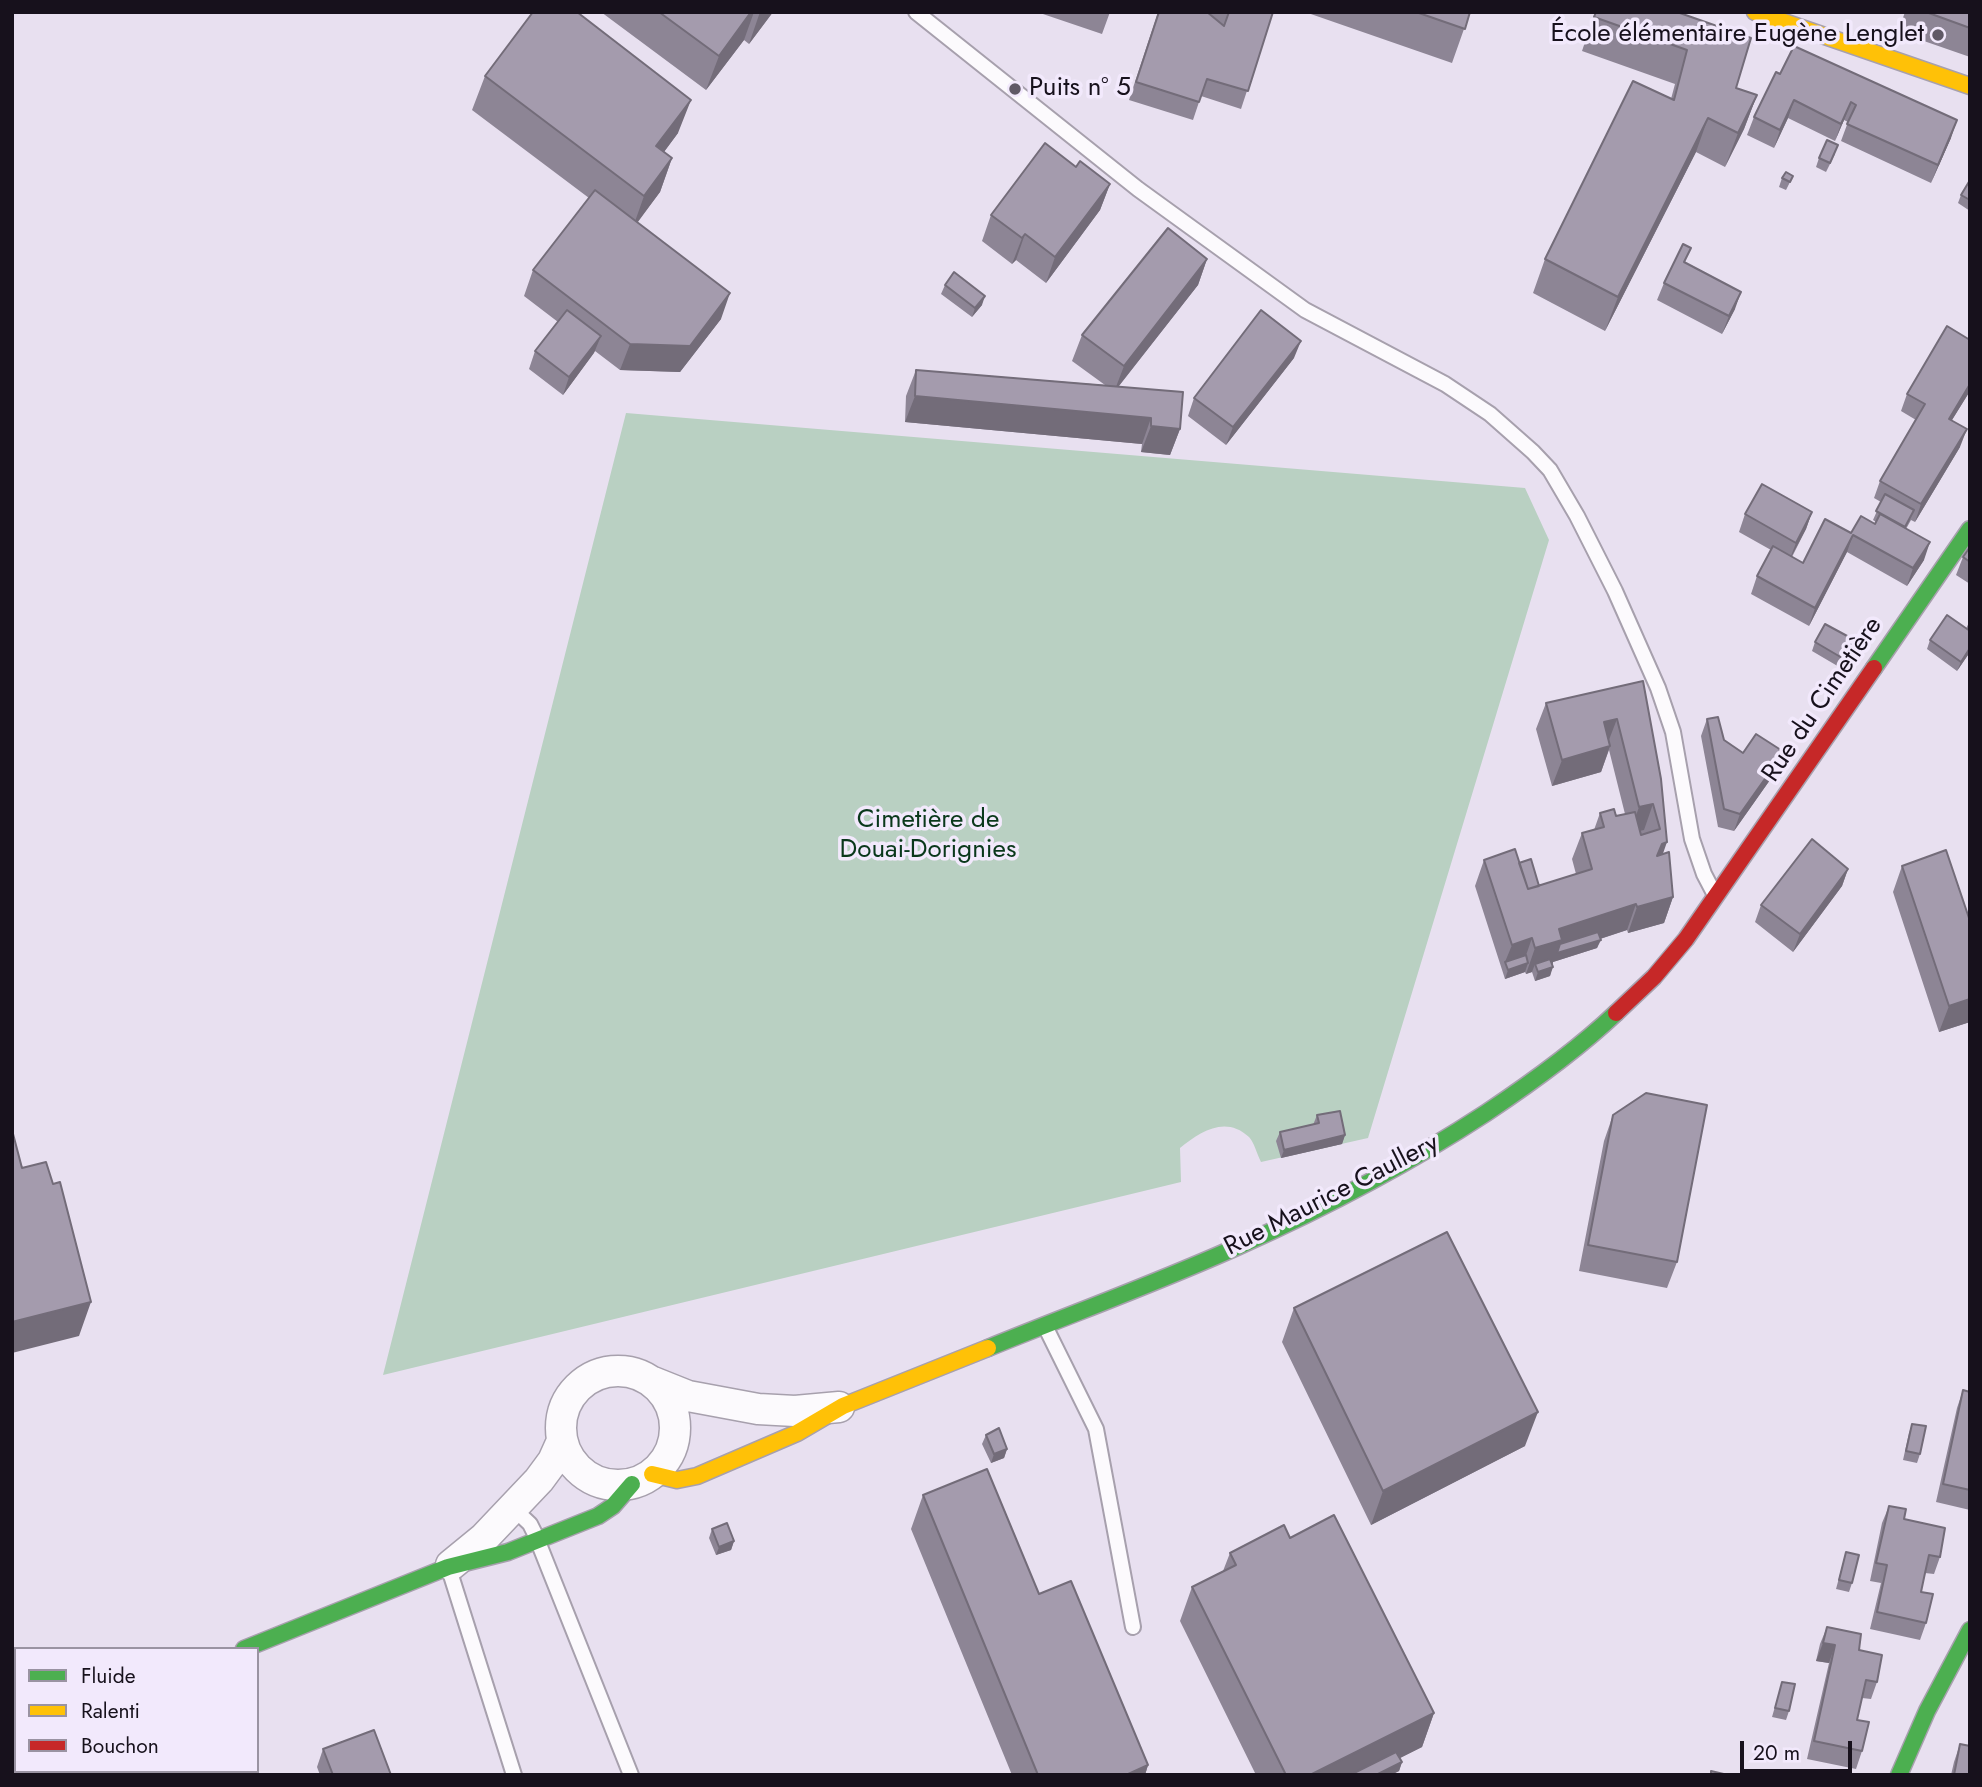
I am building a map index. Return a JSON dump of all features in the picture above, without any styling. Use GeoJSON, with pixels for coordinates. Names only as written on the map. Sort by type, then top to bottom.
{"type":"FeatureCollection","features":[{"type":"Feature","properties":{"kind":"street"},"geometry":{"type":"LineString","coordinates":[[1755,12],[1970,86]]}},
{"type":"Feature","properties":{"kind":"street","name":"Rue du Cimetière"},"geometry":{"type":"LineString","coordinates":[[1716,898],[1970,529]]}},
{"type":"Feature","properties":{"kind":"street","name":"Rue Maurice Caullery"},"geometry":{"type":"LineString","coordinates":[[843,1406],[795,1410],[758,1409],[688,1396],[638,1374],[621,1371],[603,1373],[587,1380],[574,1391],[564,1406],[562,1441],[574,1466],[597,1482],[614,1486],[642,1479],[677,1480],[697,1476],[781,1440],[843,1406],[1237,1248],[1299,1219],[1467,1125],[1562,1059],[1655,976],[1680,948],[1716,898]]}},
{"type":"Feature","properties":{"kind":"street","name":"Rue Maurice Caullery"},"geometry":{"type":"LineString","coordinates":[[249,1647],[448,1567],[492,1557],[538,1541],[606,1511],[642,1479],[659,1469],[675,1438],[675,1420],[670,1403],[653,1382]]}},
{"type":"Feature","properties":{"kind":"street","name":"Rue Maurice Caullery"},"geometry":{"type":"LineString","coordinates":[[448,1567],[477,1543],[547,1471],[562,1441]]}},
{"type":"Feature","properties":{"kind":"street"},"geometry":{"type":"LineString","coordinates":[[1899,1775],[1927,1711],[1970,1630]]}},
{"type":"Feature","properties":{"kind":"lane"},"geometry":{"type":"LineString","coordinates":[[916,12],[1138,188],[1305,310],[1454,389],[1490,414],[1549,470],[1577,516],[1615,591],[1658,688],[1673,732],[1692,839],[1703,874],[1716,898]]}},
{"type":"Feature","properties":{"kind":"lane"},"geometry":{"type":"LineString","coordinates":[[1044,1325],[1097,1429],[1133,1627]]}},
{"type":"Feature","properties":{"kind":"lane"},"geometry":{"type":"LineString","coordinates":[[513,1508],[530,1524],[538,1541],[631,1775]]}},
{"type":"Feature","properties":{"kind":"lane"},"geometry":{"type":"LineString","coordinates":[[448,1567],[514,1775]]}},
{"type":"Feature","properties":{"kind":"green space","name":"Cimetière de Douai-Dorignies"},"geometry":{"type":"Polygon","coordinates":[[[626,413],[1525,488],[1549,540],[1368,1138],[1261,1162],[1251,1139],[1240,1130],[1231,1127],[1213,1128],[1180,1148],[1181,1182],[383,1375],[626,413]]]}},
{"type":"Feature","properties":{"kind":"building"},"geometry":{"type":"Polygon","coordinates":[[[533,12],[577,12],[691,100],[656,146],[672,158],[644,196],[485,76],[533,12]]]}},
{"type":"Feature","properties":{"kind":"building"},"geometry":{"type":"Polygon","coordinates":[[[659,12],[751,12],[719,56],[659,12]]]}},
{"type":"Feature","properties":{"kind":"building"},"geometry":{"type":"Polygon","coordinates":[[[1159,12],[1207,12],[1224,26],[1229,12],[1273,12],[1248,91],[1207,79],[1199,102],[1136,82],[1159,12]]]}},
{"type":"Feature","properties":{"kind":"building"},"geometry":{"type":"Polygon","coordinates":[[[1416,12],[1470,12],[1465,29],[1416,12]]]}},
{"type":"Feature","properties":{"kind":"building"},"geometry":{"type":"Polygon","coordinates":[[[1596,12],[1677,12],[1751,38],[1736,88],[1757,95],[1738,133],[1708,118],[1618,297],[1545,259],[1633,81],[1674,100],[1687,50],[1594,17],[1596,12]]]}},
{"type":"Feature","properties":{"kind":"building"},"geometry":{"type":"Polygon","coordinates":[[[1926,12],[1970,12],[1970,28],[1926,12]]]}},
{"type":"Feature","properties":{"kind":"building"},"geometry":{"type":"Polygon","coordinates":[[[1794,46],[1957,120],[1938,165],[1847,124],[1856,105],[1851,102],[1841,124],[1794,100],[1780,130],[1754,117],[1776,72],[1780,74],[1794,46]]]}},
{"type":"Feature","properties":{"kind":"building"},"geometry":{"type":"Polygon","coordinates":[[[1827,140],[1838,145],[1830,163],[1819,158],[1827,140]]]}},
{"type":"Feature","properties":{"kind":"building"},"geometry":{"type":"Polygon","coordinates":[[[1045,143],[1076,167],[1080,161],[1110,184],[1055,257],[1025,234],[1022,238],[991,215],[1045,143]]]}},
{"type":"Feature","properties":{"kind":"building"},"geometry":{"type":"Polygon","coordinates":[[[1786,172],[1793,176],[1790,182],[1782,178],[1786,172]]]}},
{"type":"Feature","properties":{"kind":"building"},"geometry":{"type":"Polygon","coordinates":[[[1970,180],[1970,200],[1961,195],[1970,180]]]}},
{"type":"Feature","properties":{"kind":"building"},"geometry":{"type":"Polygon","coordinates":[[[595,190],[730,293],[690,346],[630,344],[533,270],[595,190]]]}},
{"type":"Feature","properties":{"kind":"building"},"geometry":{"type":"Polygon","coordinates":[[[1168,228],[1207,259],[1124,366],[1082,335],[1168,228]]]}},
{"type":"Feature","properties":{"kind":"building"},"geometry":{"type":"Polygon","coordinates":[[[1683,244],[1691,248],[1684,262],[1741,292],[1729,316],[1664,283],[1683,244]]]}},
{"type":"Feature","properties":{"kind":"building"},"geometry":{"type":"Polygon","coordinates":[[[954,272],[985,296],[975,308],[945,285],[954,272]]]}},
{"type":"Feature","properties":{"kind":"building"},"geometry":{"type":"Polygon","coordinates":[[[567,310],[601,336],[569,377],[535,351],[567,310]]]}},
{"type":"Feature","properties":{"kind":"building"},"geometry":{"type":"Polygon","coordinates":[[[1261,310],[1301,341],[1233,427],[1194,398],[1261,310]]]}},
{"type":"Feature","properties":{"kind":"building"},"geometry":{"type":"Polygon","coordinates":[[[1947,326],[1970,340],[1970,384],[1949,419],[1967,429],[1921,504],[1880,481],[1925,404],[1907,394],[1947,326]]]}},
{"type":"Feature","properties":{"kind":"building"},"geometry":{"type":"Polygon","coordinates":[[[916,370],[1183,392],[1180,429],[1151,426],[1151,418],[915,396],[916,370]]]}},
{"type":"Feature","properties":{"kind":"building"},"geometry":{"type":"Polygon","coordinates":[[[1762,484],[1812,512],[1796,543],[1745,514],[1762,484]]]}},
{"type":"Feature","properties":{"kind":"building"},"geometry":{"type":"Polygon","coordinates":[[[1885,494],[1914,510],[1905,527],[1876,511],[1885,494]]]}},
{"type":"Feature","properties":{"kind":"building"},"geometry":{"type":"Polygon","coordinates":[[[1880,514],[1930,542],[1913,568],[1853,535],[1815,608],[1757,576],[1773,546],[1803,563],[1825,519],[1851,533],[1861,516],[1875,524],[1880,514]]]}},
{"type":"Feature","properties":{"kind":"building"},"geometry":{"type":"Polygon","coordinates":[[[1970,547],[1970,562],[1963,557],[1970,547]]]}},
{"type":"Feature","properties":{"kind":"building"},"geometry":{"type":"Polygon","coordinates":[[[1947,615],[1970,631],[1970,648],[1961,662],[1930,640],[1947,615]]]}},
{"type":"Feature","properties":{"kind":"building"},"geometry":{"type":"Polygon","coordinates":[[[1825,624],[1862,644],[1849,662],[1815,642],[1825,624]]]}},
{"type":"Feature","properties":{"kind":"building"},"geometry":{"type":"Polygon","coordinates":[[[1643,681],[1661,779],[1667,842],[1662,844],[1657,856],[1669,852],[1673,897],[1637,907],[1636,904],[1559,929],[1562,940],[1535,948],[1532,938],[1512,945],[1484,860],[1515,849],[1528,889],[1592,869],[1582,833],[1604,827],[1600,813],[1614,809],[1616,816],[1635,812],[1641,835],[1660,829],[1653,804],[1639,807],[1617,719],[1604,722],[1610,746],[1562,760],[1546,703],[1643,681]]]}},
{"type":"Feature","properties":{"kind":"building"},"geometry":{"type":"Polygon","coordinates":[[[1718,717],[1724,740],[1743,753],[1756,734],[1784,752],[1740,814],[1724,809],[1707,719],[1718,717]]]}},
{"type":"Feature","properties":{"kind":"building"},"geometry":{"type":"Polygon","coordinates":[[[1812,839],[1848,869],[1800,934],[1761,905],[1812,839]]]}},
{"type":"Feature","properties":{"kind":"building"},"geometry":{"type":"Polygon","coordinates":[[[1946,850],[1970,921],[1970,999],[1949,1006],[1902,866],[1946,850]]]}},
{"type":"Feature","properties":{"kind":"building"},"geometry":{"type":"Polygon","coordinates":[[[1531,859],[1539,886],[1528,889],[1519,863],[1531,859]]]}},
{"type":"Feature","properties":{"kind":"building"},"geometry":{"type":"Polygon","coordinates":[[[1598,932],[1601,940],[1557,953],[1560,944],[1598,932]]]}},
{"type":"Feature","properties":{"kind":"building"},"geometry":{"type":"Polygon","coordinates":[[[1526,955],[1528,963],[1508,970],[1505,962],[1526,955]]]}},
{"type":"Feature","properties":{"kind":"building"},"geometry":{"type":"Polygon","coordinates":[[[1550,959],[1553,967],[1538,972],[1535,964],[1550,959]]]}},
{"type":"Feature","properties":{"kind":"building"},"geometry":{"type":"Polygon","coordinates":[[[1646,1093],[1707,1105],[1677,1262],[1588,1245],[1613,1115],[1646,1093]]]}},
{"type":"Feature","properties":{"kind":"building"},"geometry":{"type":"Polygon","coordinates":[[[1340,1111],[1345,1135],[1284,1150],[1280,1132],[1319,1123],[1317,1115],[1340,1111]]]}},
{"type":"Feature","properties":{"kind":"building"},"geometry":{"type":"Polygon","coordinates":[[[12,1130],[22,1168],[46,1162],[53,1184],[60,1182],[91,1302],[12,1322],[12,1130]]]}},
{"type":"Feature","properties":{"kind":"building"},"geometry":{"type":"Polygon","coordinates":[[[1447,1232],[1538,1412],[1383,1491],[1294,1308],[1447,1232]]]}},
{"type":"Feature","properties":{"kind":"building"},"geometry":{"type":"Polygon","coordinates":[[[1963,1390],[1970,1392],[1970,1490],[1943,1484],[1963,1390]]]}},
{"type":"Feature","properties":{"kind":"building"},"geometry":{"type":"Polygon","coordinates":[[[1912,1424],[1926,1426],[1920,1454],[1906,1451],[1912,1424]]]}},
{"type":"Feature","properties":{"kind":"building"},"geometry":{"type":"Polygon","coordinates":[[[999,1428],[1007,1449],[994,1454],[986,1435],[999,1428]]]}},
{"type":"Feature","properties":{"kind":"building"},"geometry":{"type":"Polygon","coordinates":[[[987,1469],[1039,1594],[1071,1581],[1148,1765],[1126,1775],[1038,1775],[923,1495],[987,1469]]]}},
{"type":"Feature","properties":{"kind":"building"},"geometry":{"type":"Polygon","coordinates":[[[1889,1506],[1906,1509],[1904,1519],[1945,1528],[1940,1557],[1929,1555],[1921,1592],[1933,1594],[1926,1623],[1877,1612],[1887,1565],[1876,1563],[1889,1506]]]}},
{"type":"Feature","properties":{"kind":"building"},"geometry":{"type":"Polygon","coordinates":[[[1334,1515],[1434,1713],[1310,1775],[1286,1775],[1192,1587],[1236,1565],[1230,1553],[1284,1525],[1290,1538],[1334,1515]]]}},
{"type":"Feature","properties":{"kind":"building"},"geometry":{"type":"Polygon","coordinates":[[[727,1523],[734,1541],[719,1547],[712,1529],[727,1523]]]}},
{"type":"Feature","properties":{"kind":"building"},"geometry":{"type":"Polygon","coordinates":[[[1846,1552],[1859,1555],[1852,1583],[1839,1580],[1846,1552]]]}},
{"type":"Feature","properties":{"kind":"building"},"geometry":{"type":"Polygon","coordinates":[[[1827,1627],[1861,1634],[1859,1650],[1882,1655],[1877,1682],[1866,1680],[1857,1720],[1869,1722],[1862,1751],[1814,1741],[1835,1645],[1823,1643],[1827,1627]]]}},
{"type":"Feature","properties":{"kind":"building"},"geometry":{"type":"Polygon","coordinates":[[[1782,1682],[1795,1684],[1789,1711],[1775,1708],[1782,1682]]]}},
{"type":"Feature","properties":{"kind":"building"},"geometry":{"type":"Polygon","coordinates":[[[374,1730],[391,1775],[333,1775],[323,1749],[374,1730]]]}},
{"type":"Feature","properties":{"kind":"building"},"geometry":{"type":"Polygon","coordinates":[[[1960,1744],[1970,1746],[1970,1775],[1954,1775],[1960,1744]]]}},
{"type":"Feature","properties":{"kind":"building"},"geometry":{"type":"Polygon","coordinates":[[[1396,1752],[1402,1762],[1376,1775],[1350,1775],[1396,1752]]]}},
{"type":"Feature","properties":{"kind":"building"},"geometry":{"type":"Polygon","coordinates":[[[1711,1771],[1728,1775],[1711,1775],[1711,1771]]]}},
{"type":"Feature","properties":{"kind":"traffic: fast"},"geometry":{"type":"LineString","coordinates":[[1874,668],[1970,529]]}},
{"type":"Feature","properties":{"kind":"traffic: fast"},"geometry":{"type":"LineString","coordinates":[[988,1348],[1208,1260],[1365,1184],[1503,1102],[1570,1053],[1616,1013]]}},
{"type":"Feature","properties":{"kind":"traffic: fast"},"geometry":{"type":"LineString","coordinates":[[249,1647],[448,1567],[508,1552],[598,1516],[613,1506],[632,1484]]}},
{"type":"Feature","properties":{"kind":"traffic: fast"},"geometry":{"type":"LineString","coordinates":[[1899,1775],[1927,1711],[1970,1630]]}},
{"type":"Feature","properties":{"kind":"traffic: slow"},"geometry":{"type":"LineString","coordinates":[[1755,12],[1970,86]]}},
{"type":"Feature","properties":{"kind":"traffic: slow"},"geometry":{"type":"LineString","coordinates":[[652,1474],[677,1480],[697,1476],[797,1433],[843,1406],[988,1348]]}},
{"type":"Feature","properties":{"kind":"traffic: jam"},"geometry":{"type":"LineString","coordinates":[[1616,1013],[1654,977],[1686,939],[1874,668]]}},
{"type":"Feature","properties":{"kind":"place","name":"École élémentaire Eugène Lenglet"},"geometry":{"type":"Point","coordinates":[1938,35]}},
{"type":"Feature","properties":{"kind":"place","name":"Puits n° 5"},"geometry":{"type":"Point","coordinates":[1015,89]}}]}
